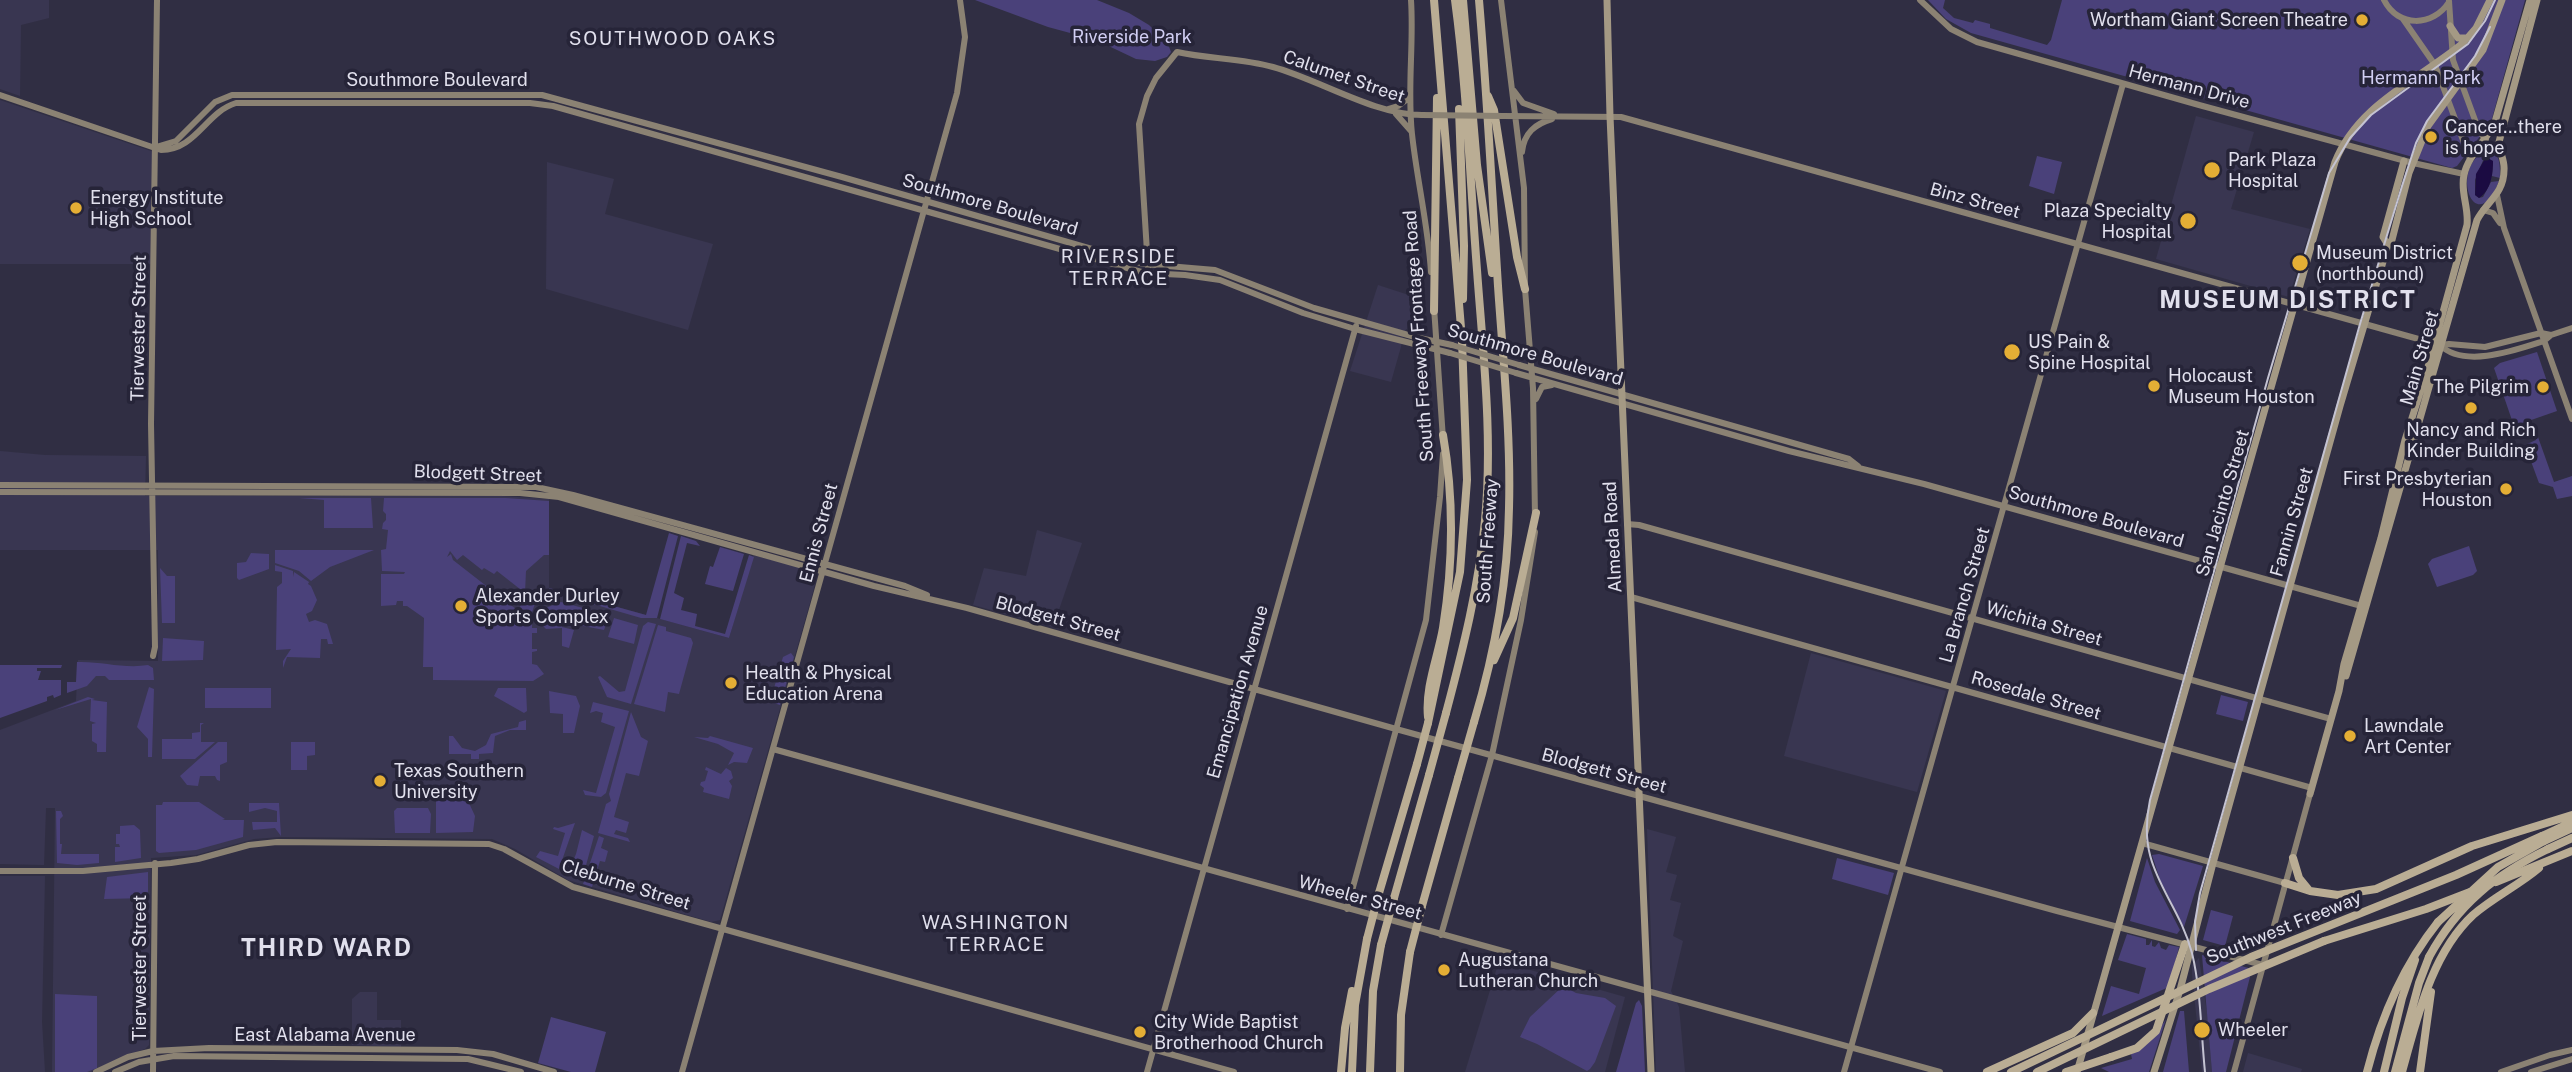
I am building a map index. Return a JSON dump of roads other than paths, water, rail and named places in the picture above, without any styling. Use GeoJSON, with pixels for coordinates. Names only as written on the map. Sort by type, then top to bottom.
{"type":"FeatureCollection","features":[{"type":"Feature","properties":{"kind":"highway","name":"South Freeway"},"geometry":{"type":"LineString","coordinates":[[1363,955],[1378,893],[1428,723],[1430,703],[1460,572],[1465,527],[1466,422],[1462,340],[1434,0]]}},
{"type":"Feature","properties":{"kind":"highway"},"geometry":{"type":"LineString","coordinates":[[1370,1072],[1373,991],[1381,944],[1447,713],[1475,592],[1486,517],[1485,380],[1455,0]]}},
{"type":"Feature","properties":{"kind":"highway"},"geometry":{"type":"LineString","coordinates":[[1463,0],[1477,165],[1502,352]]}},
{"type":"Feature","properties":{"kind":"highway","name":"South Freeway"},"geometry":{"type":"LineString","coordinates":[[1400,1072],[1401,1007],[1410,952],[1489,673],[1504,570],[1509,509],[1509,461],[1479,0]]}},
{"type":"Feature","properties":{"kind":"highway"},"geometry":{"type":"LineString","coordinates":[[1459,29],[1456,51],[1464,246],[1462,340]]}},
{"type":"Feature","properties":{"kind":"highway"},"geometry":{"type":"LineString","coordinates":[[1434,311],[1438,56]]}},
{"type":"Feature","properties":{"kind":"highway"},"geometry":{"type":"LineString","coordinates":[[1486,92],[1494,110],[1517,257],[1525,289]]}},
{"type":"Feature","properties":{"kind":"highway"},"geometry":{"type":"LineString","coordinates":[[1430,703],[1448,587],[1450,495],[1443,435]]}},
{"type":"Feature","properties":{"kind":"highway"},"geometry":{"type":"LineString","coordinates":[[1489,673],[1513,618],[1536,513]]}},
{"type":"Feature","properties":{"kind":"highway"},"geometry":{"type":"LineString","coordinates":[[2286,883],[2310,891],[2338,895],[2376,889],[2472,846],[2572,815]]}},
{"type":"Feature","properties":{"kind":"highway","name":"Southwest Freeway"},"geometry":{"type":"LineString","coordinates":[[2011,1072],[2197,981],[2544,842],[2572,821]]}},
{"type":"Feature","properties":{"kind":"highway"},"geometry":{"type":"LineString","coordinates":[[2367,1072],[2391,1002],[2418,951],[2438,922],[2485,877],[2518,854],[2572,828]]}},
{"type":"Feature","properties":{"kind":"highway"},"geometry":{"type":"LineString","coordinates":[[2395,1023],[2429,957],[2450,923],[2468,902],[2544,842],[2572,838]]}},
{"type":"Feature","properties":{"kind":"highway","name":"Southwest Freeway"},"geometry":{"type":"LineString","coordinates":[[2037,1072],[2209,989],[2324,941],[2426,909],[2572,851]]}},
{"type":"Feature","properties":{"kind":"highway"},"geometry":{"type":"LineString","coordinates":[[2293,858],[2299,878],[2310,891]]}},
{"type":"Feature","properties":{"kind":"highway"},"geometry":{"type":"LineString","coordinates":[[2402,1072],[2426,993],[2452,942],[2471,917],[2493,898],[2527,878],[2544,863]]}},
{"type":"Feature","properties":{"kind":"highway"},"geometry":{"type":"LineString","coordinates":[[2066,1072],[2137,1048],[2156,1031],[2188,945]]}},
{"type":"Feature","properties":{"kind":"highway"},"geometry":{"type":"LineString","coordinates":[[2384,1072],[2395,1023],[2418,951]]}},
{"type":"Feature","properties":{"kind":"highway"},"geometry":{"type":"LineString","coordinates":[[1355,1072],[1355,1005],[1363,955]]}},
{"type":"Feature","properties":{"kind":"highway"},"geometry":{"type":"LineString","coordinates":[[1341,1072],[1348,1010],[1363,955]]}},
{"type":"Feature","properties":{"kind":"highway"},"geometry":{"type":"LineString","coordinates":[[2395,1072],[2419,983],[2429,957]]}},
{"type":"Feature","properties":{"kind":"highway"},"geometry":{"type":"LineString","coordinates":[[2420,1072],[2429,1002],[2438,966]]}},
{"type":"Feature","properties":{"kind":"highway"},"geometry":{"type":"LineString","coordinates":[[1987,1072],[2057,1041],[2083,1026],[2093,1013]]}},
{"type":"Feature","properties":{"kind":"main road","name":"Almeda Road"},"geometry":{"type":"LineString","coordinates":[[1607,0],[1651,1072]]}},
{"type":"Feature","properties":{"kind":"main road","name":"San Jacinto Street"},"geometry":{"type":"LineString","coordinates":[[2077,1072],[2335,162],[2343,144],[2361,118],[2468,38],[2490,0]]}},
{"type":"Feature","properties":{"kind":"main road","name":"Fannin Street"},"geometry":{"type":"LineString","coordinates":[[2188,945],[2194,933],[2388,245],[2392,240],[2409,162],[2428,126],[2483,50],[2501,0]]}},
{"type":"Feature","properties":{"kind":"main road","name":"Main Street"},"geometry":{"type":"LineString","coordinates":[[2311,791],[2339,691],[2346,677],[2467,225],[2467,202],[2463,195],[2464,174],[2470,159],[2486,143],[2495,122],[2530,0]]}},
{"type":"Feature","properties":{"kind":"main road"},"geometry":{"type":"LineString","coordinates":[[2497,195],[2504,171],[2499,152],[2502,124],[2537,0]]}},
{"type":"Feature","properties":{"kind":"main road"},"geometry":{"type":"LineString","coordinates":[[2450,26],[2455,36],[2468,38]]}},
{"type":"Feature","properties":{"kind":"main road"},"geometry":{"type":"LineString","coordinates":[[2486,143],[2499,152]]}},
{"type":"Feature","properties":{"kind":"main road","name":"Main Street"},"geometry":{"type":"LineString","coordinates":[[2437,344],[2477,220],[2497,195]]}},
{"type":"Feature","properties":{"kind":"main road"},"geometry":{"type":"LineString","coordinates":[[2467,202],[2473,208],[2483,210]]}},
{"type":"Feature","properties":{"kind":"main road"},"geometry":{"type":"LineString","coordinates":[[2154,1072],[2188,945]]}},
{"type":"Feature","properties":{"kind":"street","name":"Tierwester Street"},"geometry":{"type":"LineString","coordinates":[[153,656],[152,374],[157,0]]}},
{"type":"Feature","properties":{"kind":"street","name":"Ennis Street"},"geometry":{"type":"LineString","coordinates":[[682,1072],[961,74],[965,37],[960,0]]}},
{"type":"Feature","properties":{"kind":"street","name":"South Freeway Frontage Road"},"geometry":{"type":"LineString","coordinates":[[1347,909],[1426,621],[1440,497],[1443,435],[1434,311],[1428,234],[1412,132],[1411,0]]}},
{"type":"Feature","properties":{"kind":"street"},"geometry":{"type":"LineString","coordinates":[[1441,935],[1492,755],[1534,547],[1534,404],[1525,289],[1521,164],[1501,0]]}},
{"type":"Feature","properties":{"kind":"street","name":"Hermann Drive"},"geometry":{"type":"LineString","coordinates":[[1920,0],[1937,18],[1966,38],[2123,84],[2409,162],[2464,174]]}},
{"type":"Feature","properties":{"kind":"street"},"geometry":{"type":"LineString","coordinates":[[2377,0],[2385,2],[2393,13],[2403,19],[2420,22],[2437,15],[2449,1]]}},
{"type":"Feature","properties":{"kind":"street"},"geometry":{"type":"LineString","coordinates":[[2449,1],[2451,53],[2479,131],[2486,143]]}},
{"type":"Feature","properties":{"kind":"street"},"geometry":{"type":"LineString","coordinates":[[2403,19],[2435,65],[2470,159]]}},
{"type":"Feature","properties":{"kind":"street","name":"Calumet Street"},"geometry":{"type":"LineString","coordinates":[[1148,264],[1139,124],[1147,96],[1156,78],[1177,52],[1239,59],[1272,66],[1396,114],[1503,117]]}},
{"type":"Feature","properties":{"kind":"street","name":"La Branch Street"},"geometry":{"type":"LineString","coordinates":[[1844,1072],[2123,84]]}},
{"type":"Feature","properties":{"kind":"street"},"geometry":{"type":"LineString","coordinates":[[1512,89],[1523,103],[1561,117]]}},
{"type":"Feature","properties":{"kind":"street","name":"Southmore Boulevard"},"geometry":{"type":"LineString","coordinates":[[0,94],[169,150],[188,142],[224,108],[236,103],[530,103],[553,106],[1149,273],[1203,277],[1355,329],[1450,353],[1847,467],[1858,466],[2364,607]]}},
{"type":"Feature","properties":{"kind":"street","name":"Southmore Boulevard"},"geometry":{"type":"LineString","coordinates":[[156,147],[176,141],[215,102],[232,95],[531,94],[555,98],[1148,264],[1196,267],[1230,274],[1314,308],[1849,459],[1858,466]]}},
{"type":"Feature","properties":{"kind":"street"},"geometry":{"type":"LineString","coordinates":[[1388,109],[1398,106],[1410,97]]}},
{"type":"Feature","properties":{"kind":"street"},"geometry":{"type":"LineString","coordinates":[[1396,114],[1412,132]]}},
{"type":"Feature","properties":{"kind":"street","name":"Binz Street"},"geometry":{"type":"LineString","coordinates":[[1503,117],[1621,117],[2437,344],[2447,352],[2485,356],[2543,337]]}},
{"type":"Feature","properties":{"kind":"street"},"geometry":{"type":"LineString","coordinates":[[1521,164],[1523,146],[1529,132],[1536,125],[1561,117]]}},
{"type":"Feature","properties":{"kind":"street"},"geometry":{"type":"LineString","coordinates":[[745,160],[748,152]]}},
{"type":"Feature","properties":{"kind":"street"},"geometry":{"type":"LineString","coordinates":[[2497,195],[2504,228],[2572,419]]}},
{"type":"Feature","properties":{"kind":"street"},"geometry":{"type":"LineString","coordinates":[[2483,210],[2493,214],[2504,228]]}},
{"type":"Feature","properties":{"kind":"street"},"geometry":{"type":"LineString","coordinates":[[1148,264],[1149,273]]}},
{"type":"Feature","properties":{"kind":"street"},"geometry":{"type":"LineString","coordinates":[[1247,290],[1250,283]]}},
{"type":"Feature","properties":{"kind":"street","name":"Emancipation Avenue"},"geometry":{"type":"LineString","coordinates":[[1147,1072],[1358,320]]}},
{"type":"Feature","properties":{"kind":"street"},"geometry":{"type":"LineString","coordinates":[[1415,337],[1429,331],[1434,323]]}},
{"type":"Feature","properties":{"kind":"street"},"geometry":{"type":"LineString","coordinates":[[2543,337],[2572,328]]}},
{"type":"Feature","properties":{"kind":"street"},"geometry":{"type":"LineString","coordinates":[[1534,404],[1542,387],[1554,385]]}},
{"type":"Feature","properties":{"kind":"street"},"geometry":{"type":"LineString","coordinates":[[1674,419],[1676,410]]}},
{"type":"Feature","properties":{"kind":"street","name":"Blodgett Street"},"geometry":{"type":"LineString","coordinates":[[0,485],[60,489]]}},
{"type":"Feature","properties":{"kind":"street","name":"Blodgett Street"},"geometry":{"type":"LineString","coordinates":[[0,492],[60,489],[465,489],[542,494],[604,506],[824,568],[903,594],[939,600],[1396,729],[2119,928],[2263,965]]}},
{"type":"Feature","properties":{"kind":"street","name":"Wichita Street"},"geometry":{"type":"LineString","coordinates":[[1628,524],[2331,719]]}},
{"type":"Feature","properties":{"kind":"street","name":"Rosedale Street"},"geometry":{"type":"LineString","coordinates":[[1631,597],[2239,767],[2311,791]]}},
{"type":"Feature","properties":{"kind":"street","name":"Wheeler Street"},"geometry":{"type":"LineString","coordinates":[[773,749],[1940,1072]]}},
{"type":"Feature","properties":{"kind":"street","name":"Main Street"},"geometry":{"type":"LineString","coordinates":[[2234,1072],[2311,791]]}},
{"type":"Feature","properties":{"kind":"street","name":"Cleburne Street"},"geometry":{"type":"LineString","coordinates":[[0,871],[83,871],[198,859],[249,845],[277,842],[489,844],[504,849],[573,887],[1234,1072]]}},
{"type":"Feature","properties":{"kind":"street"},"geometry":{"type":"LineString","coordinates":[[2142,843],[2286,883]]}},
{"type":"Feature","properties":{"kind":"street","name":"Tierwester Street"},"geometry":{"type":"LineString","coordinates":[[153,1072],[155,863]]}},
{"type":"Feature","properties":{"kind":"street","name":"East Alabama Avenue"},"geometry":{"type":"LineString","coordinates":[[96,1072],[128,1057],[153,1051],[209,1048],[479,1051],[554,1072]]}},
{"type":"Feature","properties":{"kind":"street"},"geometry":{"type":"LineString","coordinates":[[420,1049],[420,1059]]}},
{"type":"Feature","properties":{"kind":"street"},"geometry":{"type":"LineString","coordinates":[[2501,1072],[2572,1050]]}},
{"type":"Feature","properties":{"kind":"street","name":"East Alabama Avenue"},"geometry":{"type":"LineString","coordinates":[[115,1072],[153,1059],[174,1056],[479,1060],[521,1072]]}},
{"type":"Feature","properties":{"kind":"street"},"geometry":{"type":"LineString","coordinates":[[2531,1072],[2572,1059]]}},
{"type":"Feature","properties":{"kind":"tram line"},"geometry":{"type":"LineString","coordinates":[[2205,1072],[2195,967],[2185,932],[2152,864],[2147,824],[2150,800],[2268,378],[2329,173],[2350,138],[2371,115],[2468,44],[2485,21],[2495,0]]}},
{"type":"Feature","properties":{"kind":"tram line"},"geometry":{"type":"LineString","coordinates":[[2196,950],[2195,922],[2200,893],[2360,324],[2402,186],[2416,143],[2427,121],[2475,56],[2490,27]]}},
{"type":"Feature","properties":{"kind":"place","name":"Wortham Giant Screen Theatre"},"geometry":{"type":"Point","coordinates":[2362,20]}},
{"type":"Feature","properties":{"kind":"place","name":"Cancer...there is hope"},"geometry":{"type":"Point","coordinates":[2431,137]}},
{"type":"Feature","properties":{"kind":"place","name":"Park Plaza Hospital"},"geometry":{"type":"Point","coordinates":[2212,170]}},
{"type":"Feature","properties":{"kind":"place","name":"Energy Institute High School"},"geometry":{"type":"Point","coordinates":[76,208]}},
{"type":"Feature","properties":{"kind":"place","name":"Plaza Specialty Hospital"},"geometry":{"type":"Point","coordinates":[2188,221]}},
{"type":"Feature","properties":{"kind":"place","name":"Museum District (northbound)"},"geometry":{"type":"Point","coordinates":[2300,263]}},
{"type":"Feature","properties":{"kind":"place","name":"US Pain & Spine Hospital"},"geometry":{"type":"Point","coordinates":[2012,352]}},
{"type":"Feature","properties":{"kind":"place","name":"Holocaust Museum Houston"},"geometry":{"type":"Point","coordinates":[2154,386]}},
{"type":"Feature","properties":{"kind":"place","name":"The Pilgrim"},"geometry":{"type":"Point","coordinates":[2543,387]}},
{"type":"Feature","properties":{"kind":"place","name":"Nancy and Rich Kinder Building"},"geometry":{"type":"Point","coordinates":[2471,408]}},
{"type":"Feature","properties":{"kind":"place","name":"First Presbyterian Houston"},"geometry":{"type":"Point","coordinates":[2506,489]}},
{"type":"Feature","properties":{"kind":"place","name":"Alexander Durley Sports Complex"},"geometry":{"type":"Point","coordinates":[461,606]}},
{"type":"Feature","properties":{"kind":"place","name":"Health & Physical Education Arena"},"geometry":{"type":"Point","coordinates":[731,683]}},
{"type":"Feature","properties":{"kind":"place","name":"Lawndale Art Center"},"geometry":{"type":"Point","coordinates":[2350,736]}},
{"type":"Feature","properties":{"kind":"place","name":"Texas Southern University"},"geometry":{"type":"Point","coordinates":[380,781]}},
{"type":"Feature","properties":{"kind":"place","name":"Augustana Lutheran Church"},"geometry":{"type":"Point","coordinates":[1444,970]}},
{"type":"Feature","properties":{"kind":"place","name":"Wheeler"},"geometry":{"type":"Point","coordinates":[2202,1030]}},
{"type":"Feature","properties":{"kind":"place","name":"City Wide Baptist Brotherhood Church"},"geometry":{"type":"Point","coordinates":[1140,1032]}},
{"type":"Feature","properties":{"kind":"district","name":"SOUTHWOOD OAKS"},"geometry":{"type":"Point","coordinates":[673,39]}},
{"type":"Feature","properties":{"kind":"district","name":"RIVERSIDE TERRACE"},"geometry":{"type":"Point","coordinates":[1119,268]}},
{"type":"Feature","properties":{"kind":"district","name":"MUSEUM DISTRICT"},"geometry":{"type":"Point","coordinates":[2288,301]}},
{"type":"Feature","properties":{"kind":"district","name":"WASHINGTON TERRACE"},"geometry":{"type":"Point","coordinates":[996,934]}},
{"type":"Feature","properties":{"kind":"district","name":"THIRD WARD"},"geometry":{"type":"Point","coordinates":[327,949]}},
{"type":"Feature","properties":{"kind":"park label","name":"Riverside Park"},"geometry":{"type":"Point","coordinates":[1132,37]}},
{"type":"Feature","properties":{"kind":"park label","name":"Hermann Park"},"geometry":{"type":"Point","coordinates":[2421,78]}}]}
